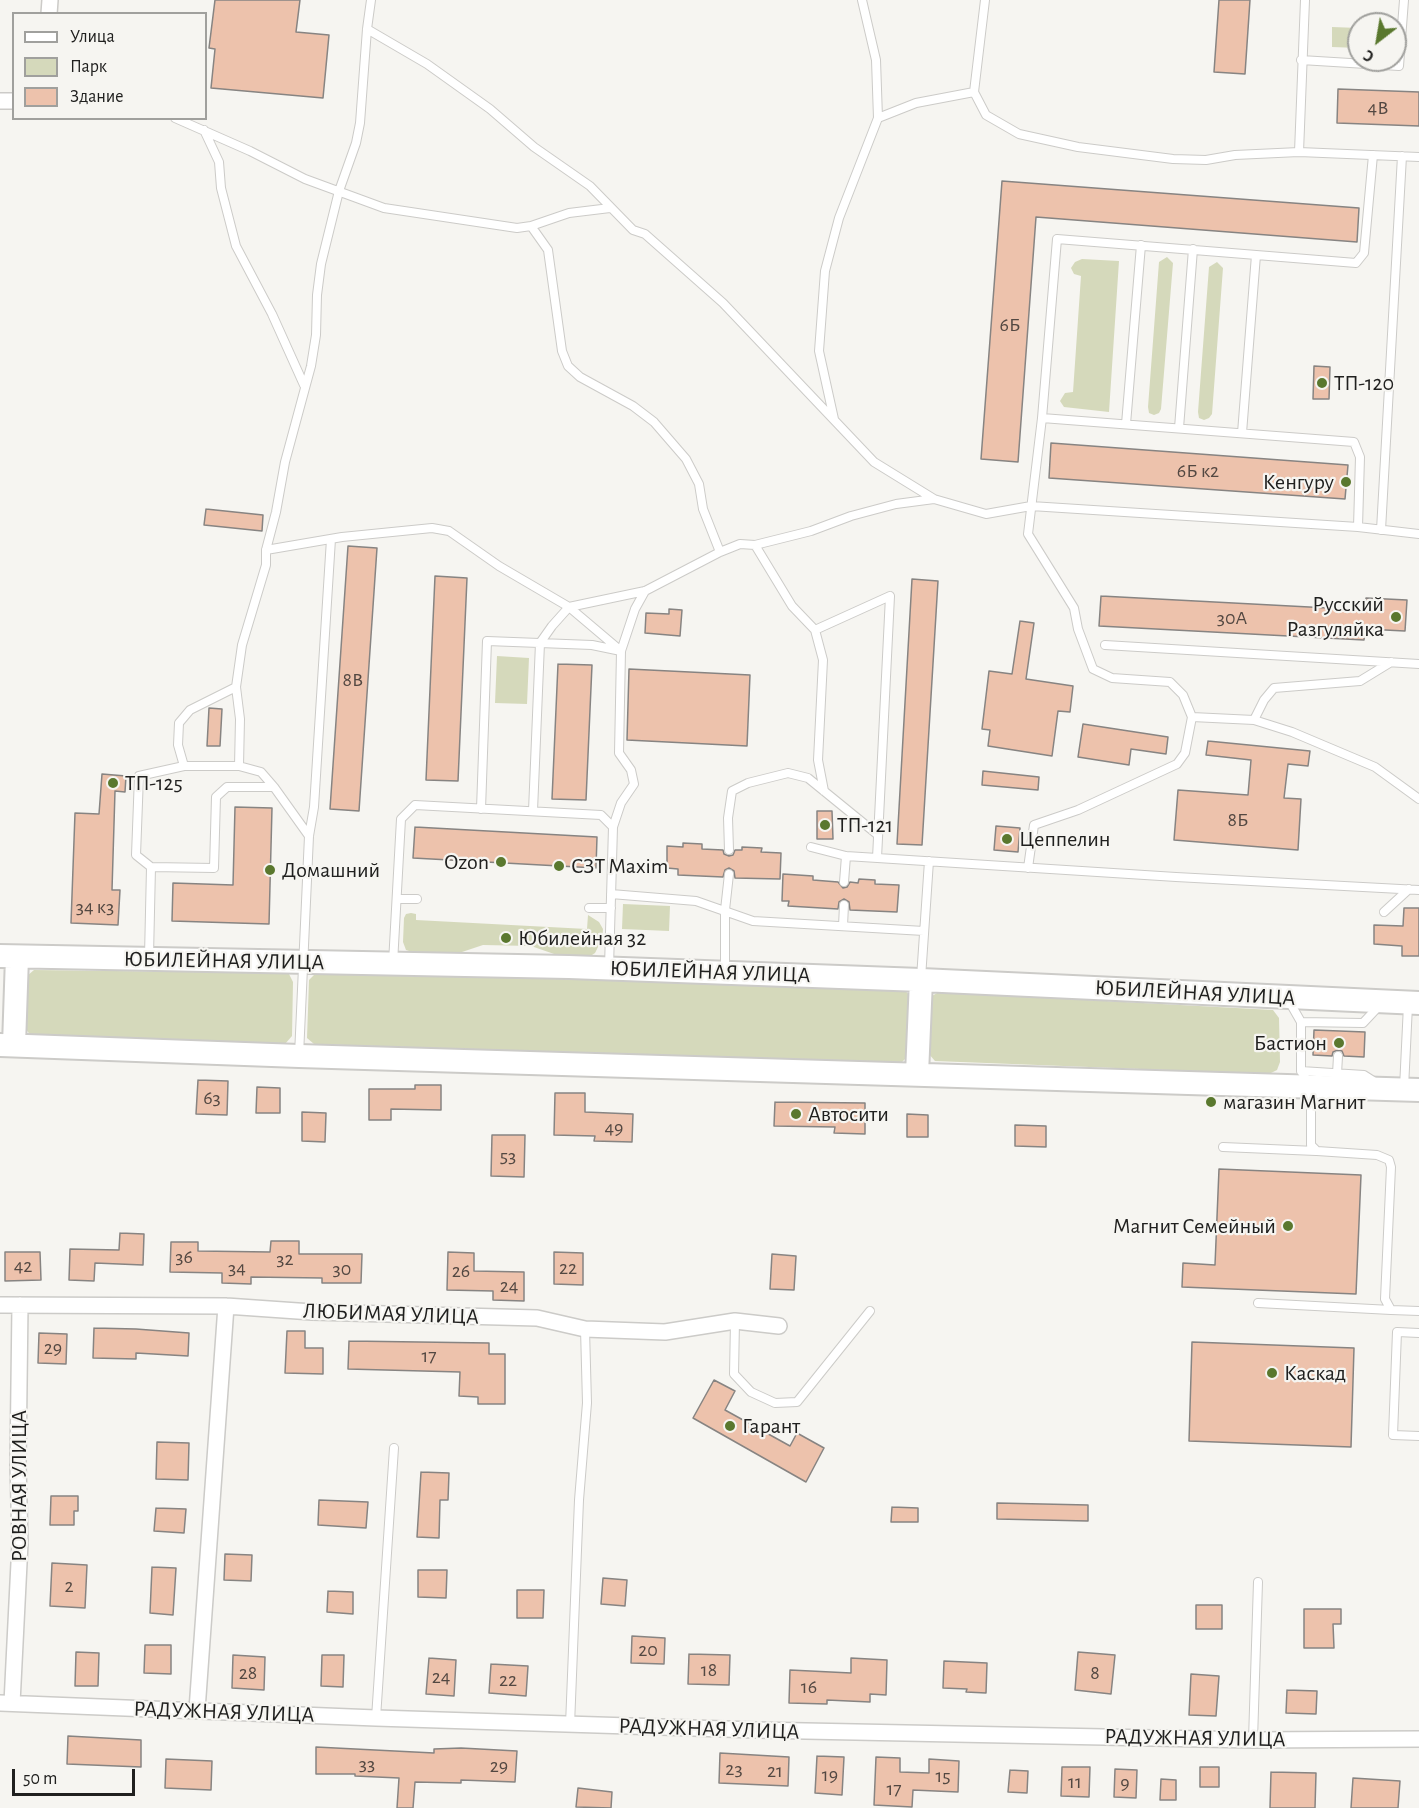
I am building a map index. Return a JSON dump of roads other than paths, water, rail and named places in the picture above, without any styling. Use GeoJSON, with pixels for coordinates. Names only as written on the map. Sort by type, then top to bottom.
{"type":"FeatureCollection","features":[{"type":"Feature","properties":{"kind":"main road","name":"ЮБИЛЕЙНАЯ УЛИЦА"},"geometry":{"type":"LineString","coordinates":[[9,957],[609,968],[1414,1003]]}},
{"type":"Feature","properties":{"kind":"main road"},"geometry":{"type":"LineString","coordinates":[[9,957],[7,1045],[916,1074],[1306,1079],[1403,1090]]}},
{"type":"Feature","properties":{"kind":"main road"},"geometry":{"type":"LineString","coordinates":[[916,1074],[921,980]]}},
{"type":"Feature","properties":{"kind":"street","name":"ЛЮБИМАЯ УЛИЦА"},"geometry":{"type":"LineString","coordinates":[[0,1305],[226,1306],[312,1312],[537,1318],[585,1329],[665,1332],[735,1321],[779,1326]]}},
{"type":"Feature","properties":{"kind":"street","name":"РОВНАЯ УЛИЦА"},"geometry":{"type":"LineString","coordinates":[[6,1703],[20,1543],[18,1464],[20,1305]]}},
{"type":"Feature","properties":{"kind":"street"},"geometry":{"type":"LineString","coordinates":[[197,1710],[226,1306]]}},
{"type":"Feature","properties":{"kind":"street","name":"РАДУЖНАЯ УЛИЦА"},"geometry":{"type":"LineString","coordinates":[[6,1703],[570,1725],[1253,1740],[1419,1739]]}},
{"type":"Feature","properties":{"kind":"lane"},"geometry":{"type":"LineString","coordinates":[[239,766],[240,718],[236,687],[242,645],[266,565],[266,550],[304,385],[311,366],[316,335],[317,295],[321,264],[339,191],[356,143],[360,123],[371,0]]}},
{"type":"Feature","properties":{"kind":"lane"},"geometry":{"type":"LineString","coordinates":[[834,419],[819,351],[825,272],[839,218],[878,118],[876,60],[862,0]]}},
{"type":"Feature","properties":{"kind":"lane"},"geometry":{"type":"LineString","coordinates":[[985,0],[974,92],[986,115],[1019,134],[1078,147],[1132,155],[1206,160],[1235,155],[1299,152],[1419,157]]}},
{"type":"Feature","properties":{"kind":"lane"},"geometry":{"type":"LineString","coordinates":[[1299,152],[1305,0]]}},
{"type":"Feature","properties":{"kind":"lane"},"geometry":{"type":"LineString","coordinates":[[1301,60],[1399,66],[1404,0]]}},
{"type":"Feature","properties":{"kind":"lane"},"geometry":{"type":"LineString","coordinates":[[367,29],[427,64],[490,109],[534,147],[590,186],[633,230],[645,234],[723,303],[874,462],[934,499],[986,514],[1031,506],[1419,534]]}},
{"type":"Feature","properties":{"kind":"lane"},"geometry":{"type":"LineString","coordinates":[[878,118],[916,103],[974,92]]}},
{"type":"Feature","properties":{"kind":"lane"},"geometry":{"type":"LineString","coordinates":[[180,120],[250,151],[305,179],[384,208],[517,228],[531,226],[569,213],[610,208]]}},
{"type":"Feature","properties":{"kind":"lane"},"geometry":{"type":"LineString","coordinates":[[204,130],[219,162],[223,198],[236,246],[272,314],[304,385]]}},
{"type":"Feature","properties":{"kind":"lane"},"geometry":{"type":"LineString","coordinates":[[1028,868],[1034,825],[1078,810],[1177,764],[1185,753],[1192,717],[1183,695],[1170,682],[1112,678],[1094,669],[1078,629],[1074,608],[1028,534],[1042,418],[1057,239],[1356,263],[1364,253],[1373,154]]}},
{"type":"Feature","properties":{"kind":"lane"},"geometry":{"type":"LineString","coordinates":[[1381,530],[1402,156]]}},
{"type":"Feature","properties":{"kind":"lane"},"geometry":{"type":"LineString","coordinates":[[531,226],[548,250],[562,351],[568,366],[580,377],[633,406],[654,422],[686,459],[699,484],[703,509],[720,552]]}},
{"type":"Feature","properties":{"kind":"lane"},"geometry":{"type":"LineString","coordinates":[[1126,424],[1141,245]]}},
{"type":"Feature","properties":{"kind":"lane"},"geometry":{"type":"LineString","coordinates":[[1179,428],[1193,249]]}},
{"type":"Feature","properties":{"kind":"lane"},"geometry":{"type":"LineString","coordinates":[[1242,433],[1256,255]]}},
{"type":"Feature","properties":{"kind":"lane"},"geometry":{"type":"LineString","coordinates":[[1042,418],[1353,442],[1360,457],[1358,528]]}},
{"type":"Feature","properties":{"kind":"lane"},"geometry":{"type":"LineString","coordinates":[[533,811],[540,644],[568,607],[645,591],[740,544],[755,545],[811,531],[851,516],[896,504],[934,499]]}},
{"type":"Feature","properties":{"kind":"lane"},"geometry":{"type":"LineString","coordinates":[[266,550],[331,539],[432,528],[449,531],[499,566],[568,607],[621,651]]}},
{"type":"Feature","properties":{"kind":"lane"},"geometry":{"type":"LineString","coordinates":[[299,1056],[309,836],[314,807],[331,539]]}},
{"type":"Feature","properties":{"kind":"lane"},"geometry":{"type":"LineString","coordinates":[[755,545],[792,606],[815,630],[823,660],[818,760],[824,791]]}},
{"type":"Feature","properties":{"kind":"lane"},"geometry":{"type":"LineString","coordinates":[[609,968],[613,827],[621,803],[634,784],[632,770],[619,753],[621,651],[635,609],[645,591]]}},
{"type":"Feature","properties":{"kind":"lane"},"geometry":{"type":"LineString","coordinates":[[815,630],[890,596],[877,858]]}},
{"type":"Feature","properties":{"kind":"lane"},"geometry":{"type":"LineString","coordinates":[[481,809],[488,641],[592,645],[621,651]]}},
{"type":"Feature","properties":{"kind":"lane"},"geometry":{"type":"LineString","coordinates":[[1105,645],[1419,664]]}},
{"type":"Feature","properties":{"kind":"lane"},"geometry":{"type":"LineString","coordinates":[[1254,720],[1264,700],[1274,688],[1360,681],[1392,662]]}},
{"type":"Feature","properties":{"kind":"lane"},"geometry":{"type":"LineString","coordinates":[[184,766],[178,746],[179,723],[190,710],[236,687]]}},
{"type":"Feature","properties":{"kind":"lane"},"geometry":{"type":"LineString","coordinates":[[1192,717],[1254,720],[1292,732],[1375,767],[1419,799]]}},
{"type":"Feature","properties":{"kind":"lane"},"geometry":{"type":"LineString","coordinates":[[274,787],[227,787],[216,797],[214,868],[151,867],[136,855],[139,776],[184,766],[239,766],[261,772],[274,787],[309,836]]}},
{"type":"Feature","properties":{"kind":"lane"},"geometry":{"type":"LineString","coordinates":[[729,850],[728,818],[732,791],[748,783],[788,773],[807,778],[878,835]]}},
{"type":"Feature","properties":{"kind":"lane"},"geometry":{"type":"LineString","coordinates":[[393,965],[401,819],[415,805],[601,815],[613,827]]}},
{"type":"Feature","properties":{"kind":"lane"},"geometry":{"type":"LineString","coordinates":[[811,847],[846,856],[1419,890]]}},
{"type":"Feature","properties":{"kind":"lane"},"geometry":{"type":"LineString","coordinates":[[844,882],[846,856]]}},
{"type":"Feature","properties":{"kind":"lane"},"geometry":{"type":"LineString","coordinates":[[921,980],[929,861]]}},
{"type":"Feature","properties":{"kind":"lane"},"geometry":{"type":"LineString","coordinates":[[148,960],[151,867]]}},
{"type":"Feature","properties":{"kind":"lane"},"geometry":{"type":"LineString","coordinates":[[725,973],[725,910],[729,874]]}},
{"type":"Feature","properties":{"kind":"lane"},"geometry":{"type":"LineString","coordinates":[[1384,912],[1409,889]]}},
{"type":"Feature","properties":{"kind":"lane"},"geometry":{"type":"LineString","coordinates":[[611,894],[696,901],[753,921],[924,931]]}},
{"type":"Feature","properties":{"kind":"lane"},"geometry":{"type":"LineString","coordinates":[[397,899],[417,899]]}},
{"type":"Feature","properties":{"kind":"lane"},"geometry":{"type":"LineString","coordinates":[[843,927],[844,906]]}},
{"type":"Feature","properties":{"kind":"lane"},"geometry":{"type":"LineString","coordinates":[[589,908],[611,908]]}},
{"type":"Feature","properties":{"kind":"lane"},"geometry":{"type":"LineString","coordinates":[[1287,997],[1301,1022],[1310,1139],[1313,1149],[1317,1151]]}},
{"type":"Feature","properties":{"kind":"lane"},"geometry":{"type":"LineString","coordinates":[[1301,1022],[1338,1027],[1363,1023],[1383,1002]]}},
{"type":"Feature","properties":{"kind":"lane"},"geometry":{"type":"LineString","coordinates":[[1306,1079],[1337,1074],[1364,1075],[1403,1090],[1414,1003]]}},
{"type":"Feature","properties":{"kind":"lane"},"geometry":{"type":"LineString","coordinates":[[1337,1074],[1338,1056]]}},
{"type":"Feature","properties":{"kind":"lane"},"geometry":{"type":"LineString","coordinates":[[1223,1148],[1377,1155],[1389,1160],[1391,1167],[1385,1299],[1390,1310]]}},
{"type":"Feature","properties":{"kind":"lane"},"geometry":{"type":"LineString","coordinates":[[1258,1303],[1419,1311]]}},
{"type":"Feature","properties":{"kind":"lane"},"geometry":{"type":"LineString","coordinates":[[735,1321],[734,1374],[751,1392],[775,1403],[797,1402],[870,1311]]}},
{"type":"Feature","properties":{"kind":"lane"},"geometry":{"type":"LineString","coordinates":[[570,1725],[579,1500],[587,1403],[585,1329]]}},
{"type":"Feature","properties":{"kind":"lane"},"geometry":{"type":"LineString","coordinates":[[1419,1333],[1397,1332],[1393,1435],[1419,1436]]}},
{"type":"Feature","properties":{"kind":"lane"},"geometry":{"type":"LineString","coordinates":[[376,1718],[393,1448]]}},
{"type":"Feature","properties":{"kind":"lane"},"geometry":{"type":"LineString","coordinates":[[1253,1740],[1258,1582]]}},
{"type":"Feature","properties":{"kind":"place","name":"ТП-120"},"geometry":{"type":"Point","coordinates":[1322,383]}},
{"type":"Feature","properties":{"kind":"place","name":"Кенгуру"},"geometry":{"type":"Point","coordinates":[1346,482]}},
{"type":"Feature","properties":{"kind":"place","name":"Русский Разгуляйка"},"geometry":{"type":"Point","coordinates":[1396,617]}},
{"type":"Feature","properties":{"kind":"place","name":"ТП-125"},"geometry":{"type":"Point","coordinates":[113,783]}},
{"type":"Feature","properties":{"kind":"place","name":"ТП-121"},"geometry":{"type":"Point","coordinates":[825,825]}},
{"type":"Feature","properties":{"kind":"place","name":"Цеппелин"},"geometry":{"type":"Point","coordinates":[1007,839]}},
{"type":"Feature","properties":{"kind":"place","name":"Ozon"},"geometry":{"type":"Point","coordinates":[501,862]}},
{"type":"Feature","properties":{"kind":"place","name":"СЗТ Maxim"},"geometry":{"type":"Point","coordinates":[559,866]}},
{"type":"Feature","properties":{"kind":"place","name":"Домашний"},"geometry":{"type":"Point","coordinates":[270,870]}},
{"type":"Feature","properties":{"kind":"place","name":"Юбилейная 32"},"geometry":{"type":"Point","coordinates":[506,938]}},
{"type":"Feature","properties":{"kind":"place","name":"Бастион"},"geometry":{"type":"Point","coordinates":[1339,1043]}},
{"type":"Feature","properties":{"kind":"place","name":"магазин Магнит"},"geometry":{"type":"Point","coordinates":[1211,1102]}},
{"type":"Feature","properties":{"kind":"place","name":"Автосити"},"geometry":{"type":"Point","coordinates":[796,1114]}},
{"type":"Feature","properties":{"kind":"place","name":"Магнит Семейный"},"geometry":{"type":"Point","coordinates":[1288,1226]}},
{"type":"Feature","properties":{"kind":"place","name":"Каскад"},"geometry":{"type":"Point","coordinates":[1272,1373]}},
{"type":"Feature","properties":{"kind":"place","name":"Гарант"},"geometry":{"type":"Point","coordinates":[730,1426]}}]}
